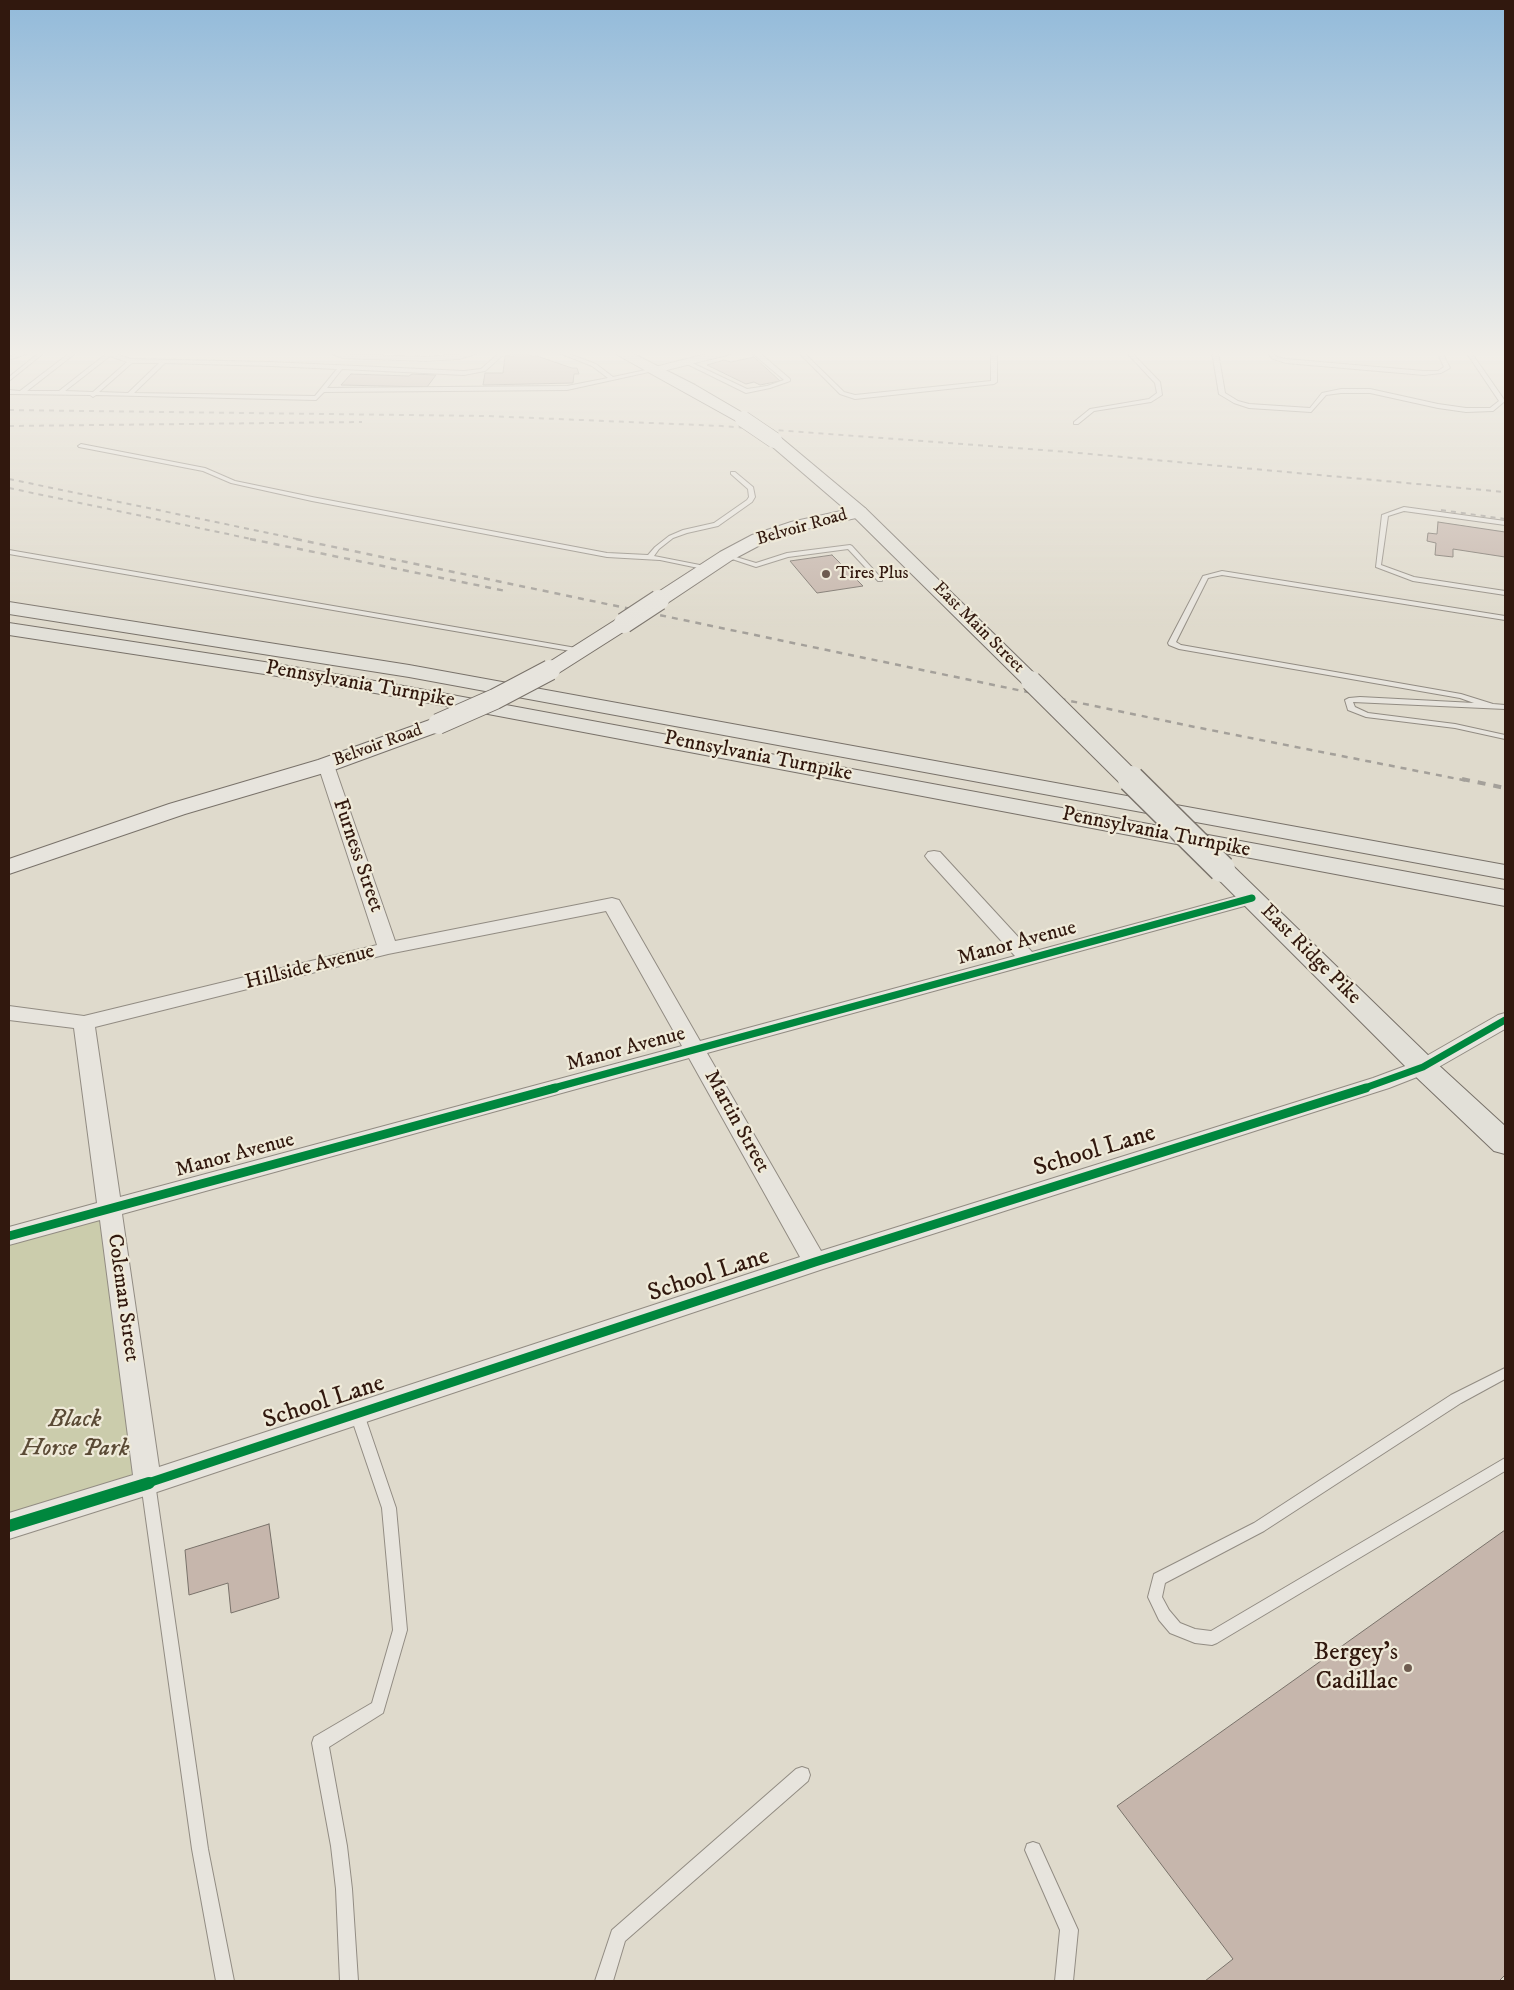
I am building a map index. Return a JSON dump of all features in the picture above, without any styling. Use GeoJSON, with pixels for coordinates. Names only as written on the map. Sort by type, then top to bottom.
{"type":"FeatureCollection","features":[{"type":"Feature","properties":{"kind":"main road","name":"East Main Street"},"geometry":{"type":"LineString","coordinates":[[780,445],[859,512],[1031,681]]}},
{"type":"Feature","properties":{"kind":"main road","name":"Pennsylvania Turnpike"},"geometry":{"type":"LineString","coordinates":[[9,608],[409,671],[1505,872]]}},
{"type":"Feature","properties":{"kind":"main road","name":"Pennsylvania Turnpike"},"geometry":{"type":"LineString","coordinates":[[9,628],[398,691],[1505,898]]}},
{"type":"Feature","properties":{"kind":"main road","name":"East Ridge Pike"},"geometry":{"type":"LineString","coordinates":[[1031,681],[1423,1067],[1505,1143]]}},
{"type":"Feature","properties":{"kind":"street","name":"Belvoir Road"},"geometry":{"type":"LineString","coordinates":[[9,867],[178,809],[326,764],[438,724],[495,699],[550,670],[726,556],[751,542],[774,533],[859,512]]}},
{"type":"Feature","properties":{"kind":"street","name":"Furness Street"},"geometry":{"type":"LineString","coordinates":[[326,764],[388,948]]}},
{"type":"Feature","properties":{"kind":"street"},"geometry":{"type":"LineString","coordinates":[[934,856],[1029,960]]}},
{"type":"Feature","properties":{"kind":"street","name":"Manor Avenue"},"geometry":{"type":"LineString","coordinates":[[9,1236],[1252,898]]}},
{"type":"Feature","properties":{"kind":"street","name":"Hillside Avenue"},"geometry":{"type":"LineString","coordinates":[[9,1013],[84,1023],[388,948],[612,904]]}},
{"type":"Feature","properties":{"kind":"street","name":"Martin Street"},"geometry":{"type":"LineString","coordinates":[[612,904],[814,1262]]}},
{"type":"Feature","properties":{"kind":"street","name":"School Lane"},"geometry":{"type":"LineString","coordinates":[[9,1526],[148,1483],[814,1262],[1381,1083],[1423,1067],[1505,1020]]}},
{"type":"Feature","properties":{"kind":"street","name":"Coleman Street"},"geometry":{"type":"LineString","coordinates":[[84,1023],[148,1483]]}},
{"type":"Feature","properties":{"kind":"lane"},"geometry":{"type":"LineString","coordinates":[[82,446],[205,470],[233,482],[289,492],[312,499],[607,555],[660,558],[708,568]]}},
{"type":"Feature","properties":{"kind":"lane"},"geometry":{"type":"LineString","coordinates":[[649,558],[657,548],[678,533],[716,524],[750,501],[752,488],[733,474]]}},
{"type":"Feature","properties":{"kind":"lane"},"geometry":{"type":"LineString","coordinates":[[1505,523],[1404,509],[1385,515],[1378,566],[1413,579],[1505,593]]}},
{"type":"Feature","properties":{"kind":"lane"},"geometry":{"type":"LineString","coordinates":[[726,556],[756,565],[787,555],[850,547],[880,580]]}},
{"type":"Feature","properties":{"kind":"lane"},"geometry":{"type":"LineString","coordinates":[[9,552],[582,651]]}},
{"type":"Feature","properties":{"kind":"lane"},"geometry":{"type":"LineString","coordinates":[[1491,706],[1461,696],[1180,647],[1172,642],[1205,577],[1222,573],[1505,618]]}},
{"type":"Feature","properties":{"kind":"lane"},"geometry":{"type":"LineString","coordinates":[[1505,707],[1360,698],[1349,700],[1351,708],[1366,715],[1455,726],[1505,737]]}},
{"type":"Feature","properties":{"kind":"lane"},"geometry":{"type":"LineString","coordinates":[[1505,1373],[1456,1399],[1259,1527],[1159,1578],[1155,1597],[1164,1615],[1175,1628],[1195,1636],[1212,1638],[1505,1464]]}},
{"type":"Feature","properties":{"kind":"lane"},"geometry":{"type":"LineString","coordinates":[[350,1981],[343,1881],[320,1743],[378,1708],[400,1630],[389,1508],[357,1414]]}},
{"type":"Feature","properties":{"kind":"lane"},"geometry":{"type":"LineString","coordinates":[[148,1483],[200,1849],[225,1981]]}},
{"type":"Feature","properties":{"kind":"lane"},"geometry":{"type":"LineString","coordinates":[[604,1981],[618,1936],[802,1775]]}},
{"type":"Feature","properties":{"kind":"lane"},"geometry":{"type":"LineString","coordinates":[[1032,1850],[1070,1930],[1064,1981]]}},
{"type":"Feature","properties":{"kind":"green space","name":"Black Horse Park"},"geometry":{"type":"Polygon","coordinates":[[[110,1208],[148,1483],[9,1526],[9,1236],[110,1208]]]}},
{"type":"Feature","properties":{"kind":"building"},"geometry":{"type":"Polygon","coordinates":[[[1438,522],[1505,532],[1505,557],[1453,549],[1453,557],[1435,555],[1436,543],[1427,541],[1428,533],[1437,534],[1438,522]]]}},
{"type":"Feature","properties":{"kind":"building","name":"Tires Plus"},"geometry":{"type":"Polygon","coordinates":[[[832,555],[863,586],[817,593],[790,561],[832,555]]]}},
{"type":"Feature","properties":{"kind":"building"},"geometry":{"type":"Polygon","coordinates":[[[269,1524],[279,1598],[231,1613],[228,1583],[189,1595],[185,1550],[269,1524]]]}},
{"type":"Feature","properties":{"kind":"building","name":"Bergey's Cadillac"},"geometry":{"type":"Polygon","coordinates":[[[1505,1530],[1505,1975],[1499,1981],[1205,1981],[1233,1959],[1117,1806],[1505,1530]]]}},
{"type":"Feature","properties":{"kind":"railway"},"geometry":{"type":"LineString","coordinates":[[973,445],[1505,492]]}},
{"type":"Feature","properties":{"kind":"railway"},"geometry":{"type":"LineString","coordinates":[[9,479],[302,540]]}},
{"type":"Feature","properties":{"kind":"railway"},"geometry":{"type":"LineString","coordinates":[[9,488],[256,540]]}},
{"type":"Feature","properties":{"kind":"railway"},"geometry":{"type":"LineString","coordinates":[[1441,510],[1505,519]]}},
{"type":"Feature","properties":{"kind":"railway"},"geometry":{"type":"LineString","coordinates":[[250,539],[506,591]]}},
{"type":"Feature","properties":{"kind":"railway"},"geometry":{"type":"LineString","coordinates":[[296,539],[1190,726],[1468,781]]}},
{"type":"Feature","properties":{"kind":"railway"},"geometry":{"type":"LineString","coordinates":[[1462,779],[1505,788]]}},
{"type":"Feature","properties":{"kind":"cycle path"},"geometry":{"type":"LineString","coordinates":[[9,1236],[1252,898]]}},
{"type":"Feature","properties":{"kind":"cycle path"},"geometry":{"type":"LineString","coordinates":[[9,1526],[148,1483],[815,1262],[1381,1083],[1423,1067],[1505,1020]]}},
{"type":"Feature","properties":{"kind":"place","name":"Tires Plus"},"geometry":{"type":"Point","coordinates":[826,574]}},
{"type":"Feature","properties":{"kind":"place","name":"Bergey's Cadillac"},"geometry":{"type":"Point","coordinates":[1408,1668]}}]}
